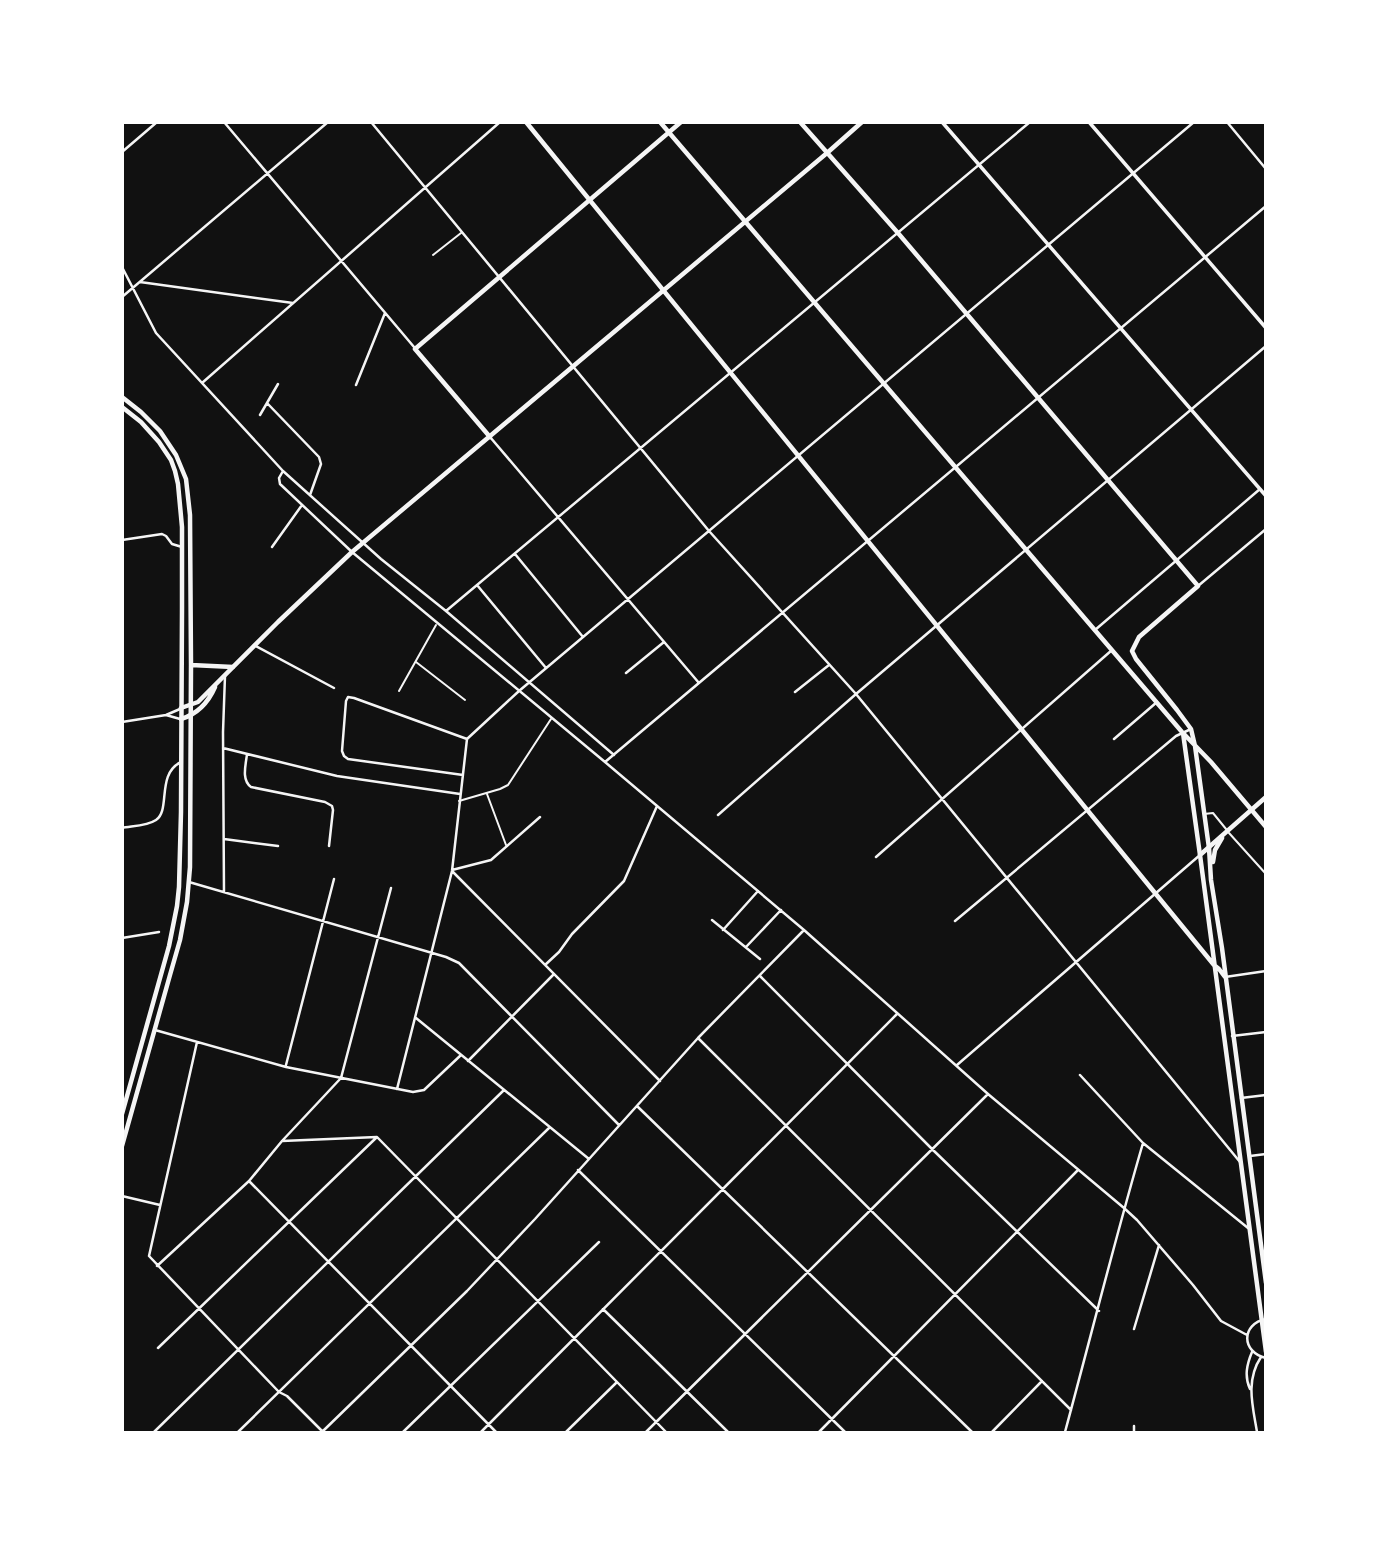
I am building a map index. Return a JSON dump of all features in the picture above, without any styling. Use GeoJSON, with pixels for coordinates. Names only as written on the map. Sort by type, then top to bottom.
{"type":"FeatureCollection","features":[{"type":"Feature","properties":{"kind":"main road"},"geometry":{"type":"LineString","coordinates":[[526,122],[1225,977]]}},
{"type":"Feature","properties":{"kind":"main road"},"geometry":{"type":"LineString","coordinates":[[660,122],[1265,827]]}},
{"type":"Feature","properties":{"kind":"main road"},"geometry":{"type":"LineString","coordinates":[[490,437],[415,349],[681,122]]}},
{"type":"Feature","properties":{"kind":"main road"},"geometry":{"type":"LineString","coordinates":[[800,122],[898,233],[1198,586],[1139,637],[1132,651],[1191,729],[1195,746],[1265,1283]]}},
{"type":"Feature","properties":{"kind":"main road"},"geometry":{"type":"LineString","coordinates":[[181,708],[198,702],[352,552],[862,122]]}},
{"type":"Feature","properties":{"kind":"main road"},"geometry":{"type":"LineString","coordinates":[[122,397],[160,430],[176,455],[186,480],[190,515],[191,664],[189,882],[180,940],[122,1146]]}},
{"type":"Feature","properties":{"kind":"main road"},"geometry":{"type":"LineString","coordinates":[[122,407],[141,422],[171,460],[178,484],[182,547],[179,887],[169,946],[122,1114]]}},
{"type":"Feature","properties":{"kind":"main road"},"geometry":{"type":"LineString","coordinates":[[191,664],[233,667]]}},
{"type":"Feature","properties":{"kind":"main road"},"geometry":{"type":"LineString","coordinates":[[181,719],[199,711],[215,686]]}},
{"type":"Feature","properties":{"kind":"main road"},"geometry":{"type":"LineString","coordinates":[[1182,732],[1263,1319],[1265,1352]]}},
{"type":"Feature","properties":{"kind":"main road"},"geometry":{"type":"LineString","coordinates":[[1200,855],[1265,797]]}},
{"type":"Feature","properties":{"kind":"main road"},"geometry":{"type":"LineString","coordinates":[[1211,880],[1213,854],[1226,833]]}},
{"type":"Feature","properties":{"kind":"street"},"geometry":{"type":"LineString","coordinates":[[122,152],[157,122]]}},
{"type":"Feature","properties":{"kind":"street"},"geometry":{"type":"LineString","coordinates":[[224,122],[415,349]]}},
{"type":"Feature","properties":{"kind":"street"},"geometry":{"type":"LineString","coordinates":[[122,297],[328,122]]}},
{"type":"Feature","properties":{"kind":"street"},"geometry":{"type":"LineString","coordinates":[[371,122],[709,531],[856,694],[1241,1164]]}},
{"type":"Feature","properties":{"kind":"street"},"geometry":{"type":"LineString","coordinates":[[202,383],[500,122]]}},
{"type":"Feature","properties":{"kind":"street"},"geometry":{"type":"LineString","coordinates":[[942,122],[1265,496]]}},
{"type":"Feature","properties":{"kind":"street"},"geometry":{"type":"LineString","coordinates":[[446,611],[1030,122]]}},
{"type":"Feature","properties":{"kind":"street"},"geometry":{"type":"LineString","coordinates":[[1089,122],[1265,328]]}},
{"type":"Feature","properties":{"kind":"street"},"geometry":{"type":"LineString","coordinates":[[397,1089],[452,871],[467,739],[529,682],[1194,122]]}},
{"type":"Feature","properties":{"kind":"street"},"geometry":{"type":"LineString","coordinates":[[1227,122],[1265,169]]}},
{"type":"Feature","properties":{"kind":"street"},"geometry":{"type":"LineString","coordinates":[[605,762],[1265,206]]}},
{"type":"Feature","properties":{"kind":"street"},"geometry":{"type":"LineString","coordinates":[[122,267],[156,332],[284,471],[363,543],[614,755]]}},
{"type":"Feature","properties":{"kind":"street"},"geometry":{"type":"LineString","coordinates":[[141,282],[294,303]]}},
{"type":"Feature","properties":{"kind":"street"},"geometry":{"type":"LineString","coordinates":[[356,385],[385,313]]}},
{"type":"Feature","properties":{"kind":"street"},"geometry":{"type":"LineString","coordinates":[[718,815],[1265,346]]}},
{"type":"Feature","properties":{"kind":"street"},"geometry":{"type":"LineString","coordinates":[[260,415],[278,384]]}},
{"type":"Feature","properties":{"kind":"street"},"geometry":{"type":"LineString","coordinates":[[267,403],[319,457],[321,464],[310,495]]}},
{"type":"Feature","properties":{"kind":"street"},"geometry":{"type":"LineString","coordinates":[[490,437],[699,683]]}},
{"type":"Feature","properties":{"kind":"street"},"geometry":{"type":"LineString","coordinates":[[284,471],[278,482],[352,552],[804,930],[988,1094],[1124,1208],[1159,1245],[1221,1321],[1247,1335]]}},
{"type":"Feature","properties":{"kind":"street"},"geometry":{"type":"LineString","coordinates":[[1095,630],[1259,489]]}},
{"type":"Feature","properties":{"kind":"street"},"geometry":{"type":"LineString","coordinates":[[272,547],[302,505]]}},
{"type":"Feature","properties":{"kind":"street"},"geometry":{"type":"LineString","coordinates":[[1198,586],[1265,529]]}},
{"type":"Feature","properties":{"kind":"street"},"geometry":{"type":"LineString","coordinates":[[122,540],[162,534],[172,544],[182,547]]}},
{"type":"Feature","properties":{"kind":"street"},"geometry":{"type":"LineString","coordinates":[[514,554],[583,637]]}},
{"type":"Feature","properties":{"kind":"street"},"geometry":{"type":"LineString","coordinates":[[477,585],[546,668]]}},
{"type":"Feature","properties":{"kind":"street"},"geometry":{"type":"LineString","coordinates":[[626,673],[664,642]]}},
{"type":"Feature","properties":{"kind":"street"},"geometry":{"type":"LineString","coordinates":[[254,645],[334,688]]}},
{"type":"Feature","properties":{"kind":"street"},"geometry":{"type":"LineString","coordinates":[[876,857],[1112,650]]}},
{"type":"Feature","properties":{"kind":"street"},"geometry":{"type":"LineString","coordinates":[[795,692],[829,664]]}},
{"type":"Feature","properties":{"kind":"street"},"geometry":{"type":"LineString","coordinates":[[225,676],[225,892]]}},
{"type":"Feature","properties":{"kind":"street"},"geometry":{"type":"LineString","coordinates":[[463,775],[346,758],[342,751],[346,701],[348,697],[354,698],[467,739]]}},
{"type":"Feature","properties":{"kind":"street"},"geometry":{"type":"LineString","coordinates":[[1114,739],[1157,702]]}},
{"type":"Feature","properties":{"kind":"street"},"geometry":{"type":"LineString","coordinates":[[122,722],[166,715],[181,708]]}},
{"type":"Feature","properties":{"kind":"street"},"geometry":{"type":"LineString","coordinates":[[166,715],[181,719]]}},
{"type":"Feature","properties":{"kind":"street"},"geometry":{"type":"LineString","coordinates":[[955,922],[1182,732],[1191,729]]}},
{"type":"Feature","properties":{"kind":"street"},"geometry":{"type":"LineString","coordinates":[[223,748],[337,776],[460,794]]}},
{"type":"Feature","properties":{"kind":"street"},"geometry":{"type":"LineString","coordinates":[[247,754],[246,784],[325,802],[332,806],[329,846]]}},
{"type":"Feature","properties":{"kind":"street"},"geometry":{"type":"LineString","coordinates":[[122,828],[156,820],[162,813],[168,773],[174,765],[181,762]]}},
{"type":"Feature","properties":{"kind":"street"},"geometry":{"type":"LineString","coordinates":[[545,965],[624,881],[657,806]]}},
{"type":"Feature","properties":{"kind":"street"},"geometry":{"type":"LineString","coordinates":[[452,871],[491,859],[540,817]]}},
{"type":"Feature","properties":{"kind":"street"},"geometry":{"type":"LineString","coordinates":[[224,839],[278,846]]}},
{"type":"Feature","properties":{"kind":"street"},"geometry":{"type":"LineString","coordinates":[[957,1065],[1200,855]]}},
{"type":"Feature","properties":{"kind":"street"},"geometry":{"type":"LineString","coordinates":[[452,871],[660,1081]]}},
{"type":"Feature","properties":{"kind":"street"},"geometry":{"type":"LineString","coordinates":[[286,1067],[334,879]]}},
{"type":"Feature","properties":{"kind":"street"},"geometry":{"type":"LineString","coordinates":[[189,882],[459,963],[620,1125]]}},
{"type":"Feature","properties":{"kind":"street"},"geometry":{"type":"LineString","coordinates":[[157,1266],[249,1181],[341,1077],[391,888]]}},
{"type":"Feature","properties":{"kind":"street"},"geometry":{"type":"LineString","coordinates":[[723,930],[758,891]]}},
{"type":"Feature","properties":{"kind":"street"},"geometry":{"type":"LineString","coordinates":[[746,947],[781,911]]}},
{"type":"Feature","properties":{"kind":"street"},"geometry":{"type":"LineString","coordinates":[[712,920],[760,959]]}},
{"type":"Feature","properties":{"kind":"street"},"geometry":{"type":"LineString","coordinates":[[197,1042],[149,1253],[150,1259],[238,1351],[322,1432],[497,1259],[698,1038],[804,930]]}},
{"type":"Feature","properties":{"kind":"street"},"geometry":{"type":"LineString","coordinates":[[122,938],[159,932]]}},
{"type":"Feature","properties":{"kind":"street"},"geometry":{"type":"LineString","coordinates":[[1225,977],[1265,971]]}},
{"type":"Feature","properties":{"kind":"street"},"geometry":{"type":"LineString","coordinates":[[468,1061],[554,974]]}},
{"type":"Feature","properties":{"kind":"street"},"geometry":{"type":"LineString","coordinates":[[760,975],[932,1149],[1098,1311]]}},
{"type":"Feature","properties":{"kind":"street"},"geometry":{"type":"LineString","coordinates":[[481,1433],[897,1014]]}},
{"type":"Feature","properties":{"kind":"street"},"geometry":{"type":"LineString","coordinates":[[416,1018],[589,1159]]}},
{"type":"Feature","properties":{"kind":"street"},"geometry":{"type":"LineString","coordinates":[[155,1030],[286,1067],[413,1092],[424,1090],[461,1055]]}},
{"type":"Feature","properties":{"kind":"street"},"geometry":{"type":"LineString","coordinates":[[1232,1036],[1265,1032]]}},
{"type":"Feature","properties":{"kind":"street"},"geometry":{"type":"LineString","coordinates":[[698,1038],[1071,1410]]}},
{"type":"Feature","properties":{"kind":"street"},"geometry":{"type":"LineString","coordinates":[[1080,1075],[1143,1143],[1250,1230]]}},
{"type":"Feature","properties":{"kind":"street"},"geometry":{"type":"LineString","coordinates":[[154,1433],[504,1090]]}},
{"type":"Feature","properties":{"kind":"street"},"geometry":{"type":"LineString","coordinates":[[646,1433],[988,1094]]}},
{"type":"Feature","properties":{"kind":"street"},"geometry":{"type":"LineString","coordinates":[[1241,1098],[1265,1095]]}},
{"type":"Feature","properties":{"kind":"street"},"geometry":{"type":"LineString","coordinates":[[638,1107],[972,1433]]}},
{"type":"Feature","properties":{"kind":"street"},"geometry":{"type":"LineString","coordinates":[[237,1433],[550,1127]]}},
{"type":"Feature","properties":{"kind":"street"},"geometry":{"type":"LineString","coordinates":[[282,1141],[377,1137],[666,1433]]}},
{"type":"Feature","properties":{"kind":"street"},"geometry":{"type":"LineString","coordinates":[[158,1348],[377,1137]]}},
{"type":"Feature","properties":{"kind":"street"},"geometry":{"type":"LineString","coordinates":[[1065,1433],[1143,1143]]}},
{"type":"Feature","properties":{"kind":"street"},"geometry":{"type":"LineString","coordinates":[[1250,1156],[1265,1154]]}},
{"type":"Feature","properties":{"kind":"street"},"geometry":{"type":"LineString","coordinates":[[578,1170],[845,1433]]}},
{"type":"Feature","properties":{"kind":"street"},"geometry":{"type":"LineString","coordinates":[[819,1433],[1078,1170]]}},
{"type":"Feature","properties":{"kind":"street"},"geometry":{"type":"LineString","coordinates":[[249,1181],[496,1433]]}},
{"type":"Feature","properties":{"kind":"street"},"geometry":{"type":"LineString","coordinates":[[122,1196],[160,1205]]}},
{"type":"Feature","properties":{"kind":"street"},"geometry":{"type":"LineString","coordinates":[[1256,1216],[1265,1214]]}},
{"type":"Feature","properties":{"kind":"street"},"geometry":{"type":"LineString","coordinates":[[403,1433],[599,1242]]}},
{"type":"Feature","properties":{"kind":"street"},"geometry":{"type":"LineString","coordinates":[[1134,1329],[1159,1245]]}},
{"type":"Feature","properties":{"kind":"street"},"geometry":{"type":"LineString","coordinates":[[603,1310],[728,1433]]}},
{"type":"Feature","properties":{"kind":"street"},"geometry":{"type":"LineString","coordinates":[[1257,1433],[1251,1390],[1253,1371],[1263,1358],[1252,1352],[1247,1335],[1252,1325],[1263,1319]]}},
{"type":"Feature","properties":{"kind":"street"},"geometry":{"type":"LineString","coordinates":[[1251,1390],[1247,1381],[1247,1370],[1252,1352]]}},
{"type":"Feature","properties":{"kind":"street"},"geometry":{"type":"LineString","coordinates":[[992,1433],[1042,1381]]}},
{"type":"Feature","properties":{"kind":"street"},"geometry":{"type":"LineString","coordinates":[[566,1433],[617,1382]]}},
{"type":"Feature","properties":{"kind":"street"},"geometry":{"type":"LineString","coordinates":[[1133,1426],[1134,1433]]}},
{"type":"Feature","properties":{"kind":"lane"},"geometry":{"type":"LineString","coordinates":[[433,256],[462,232]]}},
{"type":"Feature","properties":{"kind":"lane"},"geometry":{"type":"LineString","coordinates":[[399,691],[438,623]]}},
{"type":"Feature","properties":{"kind":"lane"},"geometry":{"type":"LineString","coordinates":[[416,662],[465,700]]}},
{"type":"Feature","properties":{"kind":"lane"},"geometry":{"type":"LineString","coordinates":[[459,801],[508,785],[552,718]]}},
{"type":"Feature","properties":{"kind":"lane"},"geometry":{"type":"LineString","coordinates":[[487,793],[507,846]]}},
{"type":"Feature","properties":{"kind":"lane"},"geometry":{"type":"LineString","coordinates":[[1204,814],[1213,813],[1226,833],[1265,874]]}}]}
